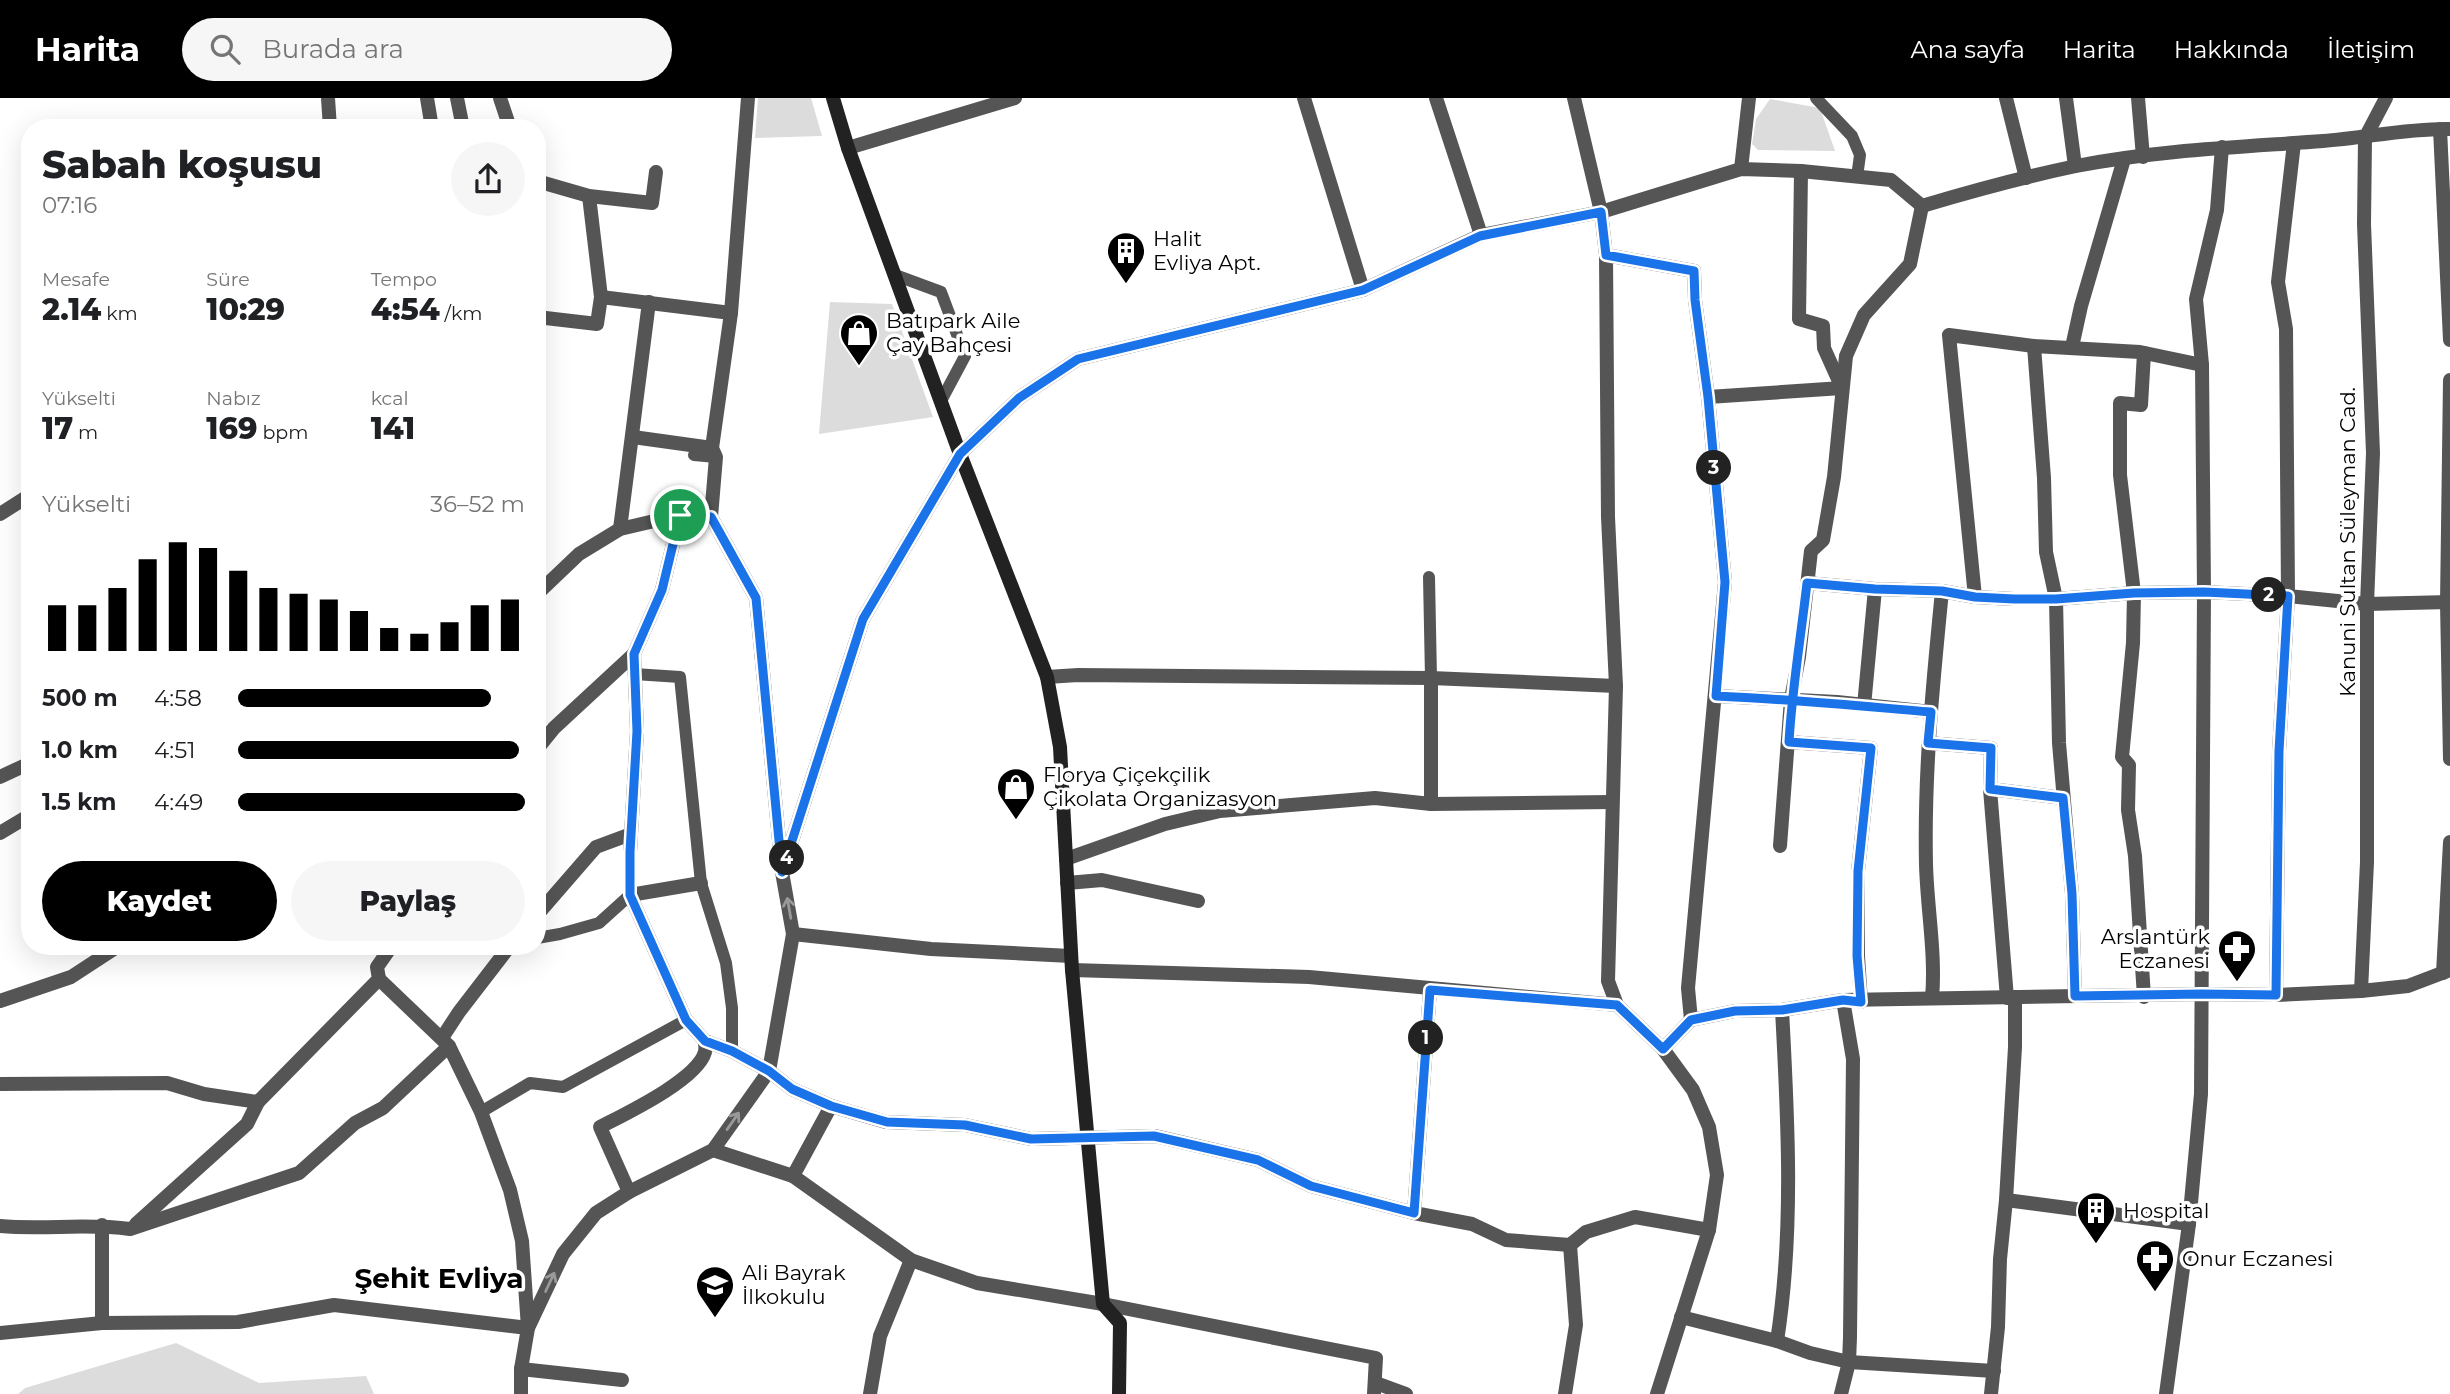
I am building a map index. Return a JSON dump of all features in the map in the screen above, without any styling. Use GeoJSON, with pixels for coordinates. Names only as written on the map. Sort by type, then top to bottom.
{"type":"FeatureCollection","features":[{"type":"Feature","properties":{"kind":"main road"},"geometry":{"type":"LineString","coordinates":[[833,98],[848,148],[940,401],[1047,677],[1060,747],[1072,963],[1103,1304],[1120,1323],[1119,1394]]}},
{"type":"Feature","properties":{"kind":"main road"},"geometry":{"type":"LineString","coordinates":[[839,98],[848,148]]}},
{"type":"Feature","properties":{"kind":"street"},"geometry":{"type":"LineString","coordinates":[[328,98],[329,119]]}},
{"type":"Feature","properties":{"kind":"street"},"geometry":{"type":"LineString","coordinates":[[427,98],[430,119]]}},
{"type":"Feature","properties":{"kind":"street"},"geometry":{"type":"LineString","coordinates":[[457,98],[461,119]]}},
{"type":"Feature","properties":{"kind":"street"},"geometry":{"type":"LineString","coordinates":[[500,98],[507,119]]}},
{"type":"Feature","properties":{"kind":"street"},"geometry":{"type":"LineString","coordinates":[[848,148],[1015,98]]}},
{"type":"Feature","properties":{"kind":"street"},"geometry":{"type":"LineString","coordinates":[[1304,98],[1363,290]]}},
{"type":"Feature","properties":{"kind":"street"},"geometry":{"type":"LineString","coordinates":[[1436,98],[1480,236]]}},
{"type":"Feature","properties":{"kind":"street"},"geometry":{"type":"LineString","coordinates":[[1574,98],[1601,212],[1606,255],[1608,517],[1616,686],[1608,981],[1617,1005],[1663,1049],[1693,1090],[1709,1127],[1717,1175],[1709,1230],[1657,1394]]}},
{"type":"Feature","properties":{"kind":"street"},"geometry":{"type":"LineString","coordinates":[[2006,98],[2026,178]]}},
{"type":"Feature","properties":{"kind":"street"},"geometry":{"type":"LineString","coordinates":[[2066,98],[2075,166]]}},
{"type":"Feature","properties":{"kind":"street"},"geometry":{"type":"LineString","coordinates":[[2138,98],[2143,157]]}},
{"type":"Feature","properties":{"kind":"street","name":"Kanuni Sultan Süleyman Cad."},"geometry":{"type":"LineString","coordinates":[[2361,991],[2368,862],[2367,604],[2373,453],[2364,224],[2365,138],[2386,98]]}},
{"type":"Feature","properties":{"kind":"street"},"geometry":{"type":"LineString","coordinates":[[528,1328],[563,1254],[596,1213],[629,1192],[713,1150],[769,1071],[793,934],[782,872],[756,598],[711,517],[714,452],[731,313],[744,99]]}},
{"type":"Feature","properties":{"kind":"street"},"geometry":{"type":"LineString","coordinates":[[1741,169],[1748,99]]}},
{"type":"Feature","properties":{"kind":"street"},"geometry":{"type":"LineString","coordinates":[[1922,206],[1974,190],[2075,166],[2222,147],[2365,138],[2445,129],[2450,340]]}},
{"type":"Feature","properties":{"kind":"street"},"geometry":{"type":"LineString","coordinates":[[2276,995],[2279,751],[2288,596],[2286,329],[2278,282],[2294,143]]}},
{"type":"Feature","properties":{"kind":"street"},"geometry":{"type":"LineString","coordinates":[[2166,1394],[2189,1224],[2201,1094],[2204,592],[2202,365],[2196,299],[2217,210],[2222,147]]}},
{"type":"Feature","properties":{"kind":"street"},"geometry":{"type":"LineString","coordinates":[[2073,347],[2088,281],[2124,159]]}},
{"type":"Feature","properties":{"kind":"street"},"geometry":{"type":"LineString","coordinates":[[782,872],[863,619],[960,454],[1019,398],[1078,359],[1363,290],[1480,236],[1601,212],[1741,169],[1891,180],[1922,206]]}},
{"type":"Feature","properties":{"kind":"street"},"geometry":{"type":"LineString","coordinates":[[546,184],[589,196],[652,203],[656,172]]}},
{"type":"Feature","properties":{"kind":"street"},"geometry":{"type":"LineString","coordinates":[[1801,172],[1799,319],[1823,326],[1824,348],[1842,388]]}},
{"type":"Feature","properties":{"kind":"street"},"geometry":{"type":"LineString","coordinates":[[546,318],[597,324],[601,297],[589,196]]}},
{"type":"Feature","properties":{"kind":"street"},"geometry":{"type":"LineString","coordinates":[[1780,846],[1791,699],[1799,657],[1811,551],[1823,540],[1834,477],[1846,356],[1864,315],[1910,264],[1922,206]]}},
{"type":"Feature","properties":{"kind":"street"},"geometry":{"type":"LineString","coordinates":[[1606,255],[1694,271],[1725,582],[1688,988],[1691,1020]]}},
{"type":"Feature","properties":{"kind":"street"},"geometry":{"type":"LineString","coordinates":[[601,297],[731,313]]}},
{"type":"Feature","properties":{"kind":"street"},"geometry":{"type":"LineString","coordinates":[[620,529],[649,302]]}},
{"type":"Feature","properties":{"kind":"street"},"geometry":{"type":"LineString","coordinates":[[1975,597],[1949,335],[2034,346],[2144,353],[2202,365]]}},
{"type":"Feature","properties":{"kind":"street"},"geometry":{"type":"LineString","coordinates":[[2034,346],[2044,478],[2046,552],[2056,599],[2059,743],[2072,894],[2075,996]]}},
{"type":"Feature","properties":{"kind":"street"},"geometry":{"type":"LineString","coordinates":[[2144,353],[2141,405],[2120,402],[2119,475],[2134,593],[2133,643],[2122,757],[2129,765],[2128,810],[2135,856],[2144,996]]}},
{"type":"Feature","properties":{"kind":"street"},"geometry":{"type":"LineString","coordinates":[[2450,380],[2450,759]]}},
{"type":"Feature","properties":{"kind":"street"},"geometry":{"type":"LineString","coordinates":[[1708,397],[1842,388]]}},
{"type":"Feature","properties":{"kind":"street"},"geometry":{"type":"LineString","coordinates":[[633,437],[714,452]]}},
{"type":"Feature","properties":{"kind":"street"},"geometry":{"type":"LineString","coordinates":[[0,514],[21,501]]}},
{"type":"Feature","properties":{"kind":"street"},"geometry":{"type":"LineString","coordinates":[[546,585],[579,554],[620,529],[680,515],[711,517]]}},
{"type":"Feature","properties":{"kind":"street"},"geometry":{"type":"LineString","coordinates":[[546,738],[634,654],[662,590],[680,515]]}},
{"type":"Feature","properties":{"kind":"street"},"geometry":{"type":"LineString","coordinates":[[1807,583],[1942,591],[1975,597],[2056,599],[2134,593],[2204,592],[2288,596],[2367,604],[2448,603]]}},
{"type":"Feature","properties":{"kind":"street"},"geometry":{"type":"LineString","coordinates":[[1864,706],[1875,589]]}},
{"type":"Feature","properties":{"kind":"street"},"geometry":{"type":"LineString","coordinates":[[1932,998],[1926,864],[1928,743],[1942,591]]}},
{"type":"Feature","properties":{"kind":"street"},"geometry":{"type":"LineString","coordinates":[[634,654],[637,731],[630,895],[686,1020],[705,1041],[732,1051],[769,1071],[792,1089],[831,1106],[887,1122],[965,1125],[1031,1139],[1154,1136],[1212,1148],[1258,1160],[1311,1186],[1414,1213],[1472,1224],[1506,1240],[1570,1245],[1586,1232],[1635,1217],[1709,1230]]}},
{"type":"Feature","properties":{"kind":"street"},"geometry":{"type":"LineString","coordinates":[[1047,677],[1431,678],[1616,686]]}},
{"type":"Feature","properties":{"kind":"street"},"geometry":{"type":"LineString","coordinates":[[1431,678],[1431,804]]}},
{"type":"Feature","properties":{"kind":"street"},"geometry":{"type":"LineString","coordinates":[[1716,696],[1791,699],[1931,712]]}},
{"type":"Feature","properties":{"kind":"street"},"geometry":{"type":"LineString","coordinates":[[1789,742],[1871,748],[1858,871],[1857,956],[1861,1002]]}},
{"type":"Feature","properties":{"kind":"street"},"geometry":{"type":"LineString","coordinates":[[1928,743],[1991,748],[1990,789],[2015,1047],[1991,1394]]}},
{"type":"Feature","properties":{"kind":"street"},"geometry":{"type":"LineString","coordinates":[[0,777],[21,767]]}},
{"type":"Feature","properties":{"kind":"street"},"geometry":{"type":"LineString","coordinates":[[1990,789],[2063,798]]}},
{"type":"Feature","properties":{"kind":"street"},"geometry":{"type":"LineString","coordinates":[[1066,859],[1165,824],[1220,811],[1375,798],[1431,804],[1612,802]]}},
{"type":"Feature","properties":{"kind":"street"},"geometry":{"type":"LineString","coordinates":[[0,833],[21,820]]}},
{"type":"Feature","properties":{"kind":"street"},"geometry":{"type":"LineString","coordinates":[[546,905],[596,847],[631,834]]}},
{"type":"Feature","properties":{"kind":"street"},"geometry":{"type":"LineString","coordinates":[[1663,1049],[1691,1020],[1735,1011],[1782,1010],[1843,1000],[1861,1002],[1932,998],[2276,995],[2408,986],[2446,972],[2450,842]]}},
{"type":"Feature","properties":{"kind":"street"},"geometry":{"type":"LineString","coordinates":[[1067,883],[1102,880],[1198,901]]}},
{"type":"Feature","properties":{"kind":"street"},"geometry":{"type":"LineString","coordinates":[[630,895],[701,883]]}},
{"type":"Feature","properties":{"kind":"street"},"geometry":{"type":"LineString","coordinates":[[793,934],[1072,963],[1309,977],[1617,1005]]}},
{"type":"Feature","properties":{"kind":"street"},"geometry":{"type":"LineString","coordinates":[[0,1001],[71,977],[105,955]]}},
{"type":"Feature","properties":{"kind":"street"},"geometry":{"type":"LineString","coordinates":[[385,955],[377,967],[379,979],[446,1042],[481,1112],[510,1190],[522,1241],[528,1328],[521,1369],[521,1394]]}},
{"type":"Feature","properties":{"kind":"street"},"geometry":{"type":"LineString","coordinates":[[0,1226],[102,1225],[130,1229],[299,1173],[355,1123],[383,1108],[446,1042],[459,1012],[503,955]]}},
{"type":"Feature","properties":{"kind":"street"},"geometry":{"type":"LineString","coordinates":[[130,1229],[247,1124],[258,1102],[379,979]]}},
{"type":"Feature","properties":{"kind":"street"},"geometry":{"type":"LineString","coordinates":[[1414,1213],[1430,990]]}},
{"type":"Feature","properties":{"kind":"street"},"geometry":{"type":"LineString","coordinates":[[1841,1394],[1849,1362],[1853,1059],[1843,1000]]}},
{"type":"Feature","properties":{"kind":"street"},"geometry":{"type":"LineString","coordinates":[[1777,1341],[1783,1306],[1787,1218],[1787,1103],[1782,1010]]}},
{"type":"Feature","properties":{"kind":"street"},"geometry":{"type":"LineString","coordinates":[[629,1192],[600,1127],[659,1096],[693,1070],[705,1052],[705,1041]]}},
{"type":"Feature","properties":{"kind":"street"},"geometry":{"type":"LineString","coordinates":[[0,1083],[167,1083],[204,1094],[258,1102]]}},
{"type":"Feature","properties":{"kind":"street"},"geometry":{"type":"LineString","coordinates":[[793,1176],[831,1106]]}},
{"type":"Feature","properties":{"kind":"street"},"geometry":{"type":"LineString","coordinates":[[713,1150],[793,1176],[911,1260],[976,1283],[1103,1304],[1376,1359],[1375,1388],[1406,1394]]}},
{"type":"Feature","properties":{"kind":"street"},"geometry":{"type":"LineString","coordinates":[[2006,1200],[2189,1224]]}},
{"type":"Feature","properties":{"kind":"street"},"geometry":{"type":"LineString","coordinates":[[102,1225],[102,1323]]}},
{"type":"Feature","properties":{"kind":"street"},"geometry":{"type":"LineString","coordinates":[[1565,1394],[1576,1325],[1570,1245]]}},
{"type":"Feature","properties":{"kind":"street"},"geometry":{"type":"LineString","coordinates":[[870,1394],[880,1336],[911,1260]]}},
{"type":"Feature","properties":{"kind":"street"},"geometry":{"type":"LineString","coordinates":[[0,1333],[102,1323],[238,1322],[334,1305],[528,1328]]}},
{"type":"Feature","properties":{"kind":"street"},"geometry":{"type":"LineString","coordinates":[[1681,1317],[1849,1362],[1994,1371]]}},
{"type":"Feature","properties":{"kind":"street"},"geometry":{"type":"LineString","coordinates":[[521,1369],[622,1380]]}},
{"type":"Feature","properties":{"kind":"lane"},"geometry":{"type":"LineString","coordinates":[[1816,98],[1852,136],[1860,155],[1857,177]]}},
{"type":"Feature","properties":{"kind":"lane"},"geometry":{"type":"LineString","coordinates":[[895,275],[941,292],[965,356],[940,401]]}},
{"type":"Feature","properties":{"kind":"lane"},"geometry":{"type":"LineString","coordinates":[[694,455],[714,452]]}},
{"type":"Feature","properties":{"kind":"lane"},"geometry":{"type":"LineString","coordinates":[[1429,577],[1431,678]]}},
{"type":"Feature","properties":{"kind":"lane"},"geometry":{"type":"LineString","coordinates":[[634,674],[680,677],[701,883],[726,963],[732,1008],[732,1051]]}},
{"type":"Feature","properties":{"kind":"lane"},"geometry":{"type":"LineString","coordinates":[[546,936],[599,923],[630,895]]}},
{"type":"Feature","properties":{"kind":"lane"},"geometry":{"type":"LineString","coordinates":[[481,1112],[530,1083],[563,1087],[686,1020]]}},
{"type":"Feature","properties":{"kind":"shaded area"},"geometry":{"type":"Polygon","coordinates":[[[758,98],[811,98],[822,136],[755,138],[758,98]]]}},
{"type":"Feature","properties":{"kind":"shaded area"},"geometry":{"type":"Polygon","coordinates":[[[1770,99],[1820,108],[1835,151],[1758,150],[1752,144],[1756,119],[1770,99]]]}},
{"type":"Feature","properties":{"kind":"shaded area"},"geometry":{"type":"Polygon","coordinates":[[[830,302],[892,304],[933,417],[819,434],[830,302]]]}},
{"type":"Feature","properties":{"kind":"shaded area"},"geometry":{"type":"Polygon","coordinates":[[[176,1343],[259,1383],[366,1376],[374,1394],[18,1394],[25,1388],[176,1343]]]}},
{"type":"Feature","properties":{"kind":"place","name":"Halit Evliya Apt."},"geometry":{"type":"Point","coordinates":[1126,285]}},
{"type":"Feature","properties":{"kind":"place","name":"Batıpark Aile Çay Bahçesi"},"geometry":{"type":"Point","coordinates":[859,367]}},
{"type":"Feature","properties":{"kind":"place","name":"Florya Çiçekçilik Çikolata Organizasyon"},"geometry":{"type":"Point","coordinates":[1016,821]}},
{"type":"Feature","properties":{"kind":"place","name":"Arslantürk Eczanesi"},"geometry":{"type":"Point","coordinates":[2237,983]}},
{"type":"Feature","properties":{"kind":"place","name":"Hospital"},"geometry":{"type":"Point","coordinates":[2096,1245]}},
{"type":"Feature","properties":{"kind":"place","name":"Onur Eczanesi"},"geometry":{"type":"Point","coordinates":[2155,1293]}},
{"type":"Feature","properties":{"kind":"place","name":"Ali Bayrak İlkokulu"},"geometry":{"type":"Point","coordinates":[715,1319]}},
{"type":"Feature","properties":{"kind":"district","name":"Şehit Evliya"},"geometry":{"type":"Point","coordinates":[439,1278]}},
{"type":"Feature","properties":{"kind":"route"},"geometry":{"type":"LineString","coordinates":[[680,515],[662,590],[634,654],[637,731],[630,895],[686,1020],[705,1041],[732,1051],[769,1071],[792,1089],[831,1106],[887,1122],[965,1125],[1031,1139],[1154,1136],[1258,1160],[1311,1186],[1414,1213],[1430,990],[1617,1005],[1663,1049],[1691,1020],[1735,1011],[1782,1010],[1843,1000],[1861,1002],[1857,956],[1858,871],[1871,748],[1789,742],[1791,699],[1799,657],[1807,583],[1875,589],[1920,589],[1975,597],[2014,599],[2204,592],[2288,596],[2279,751],[2276,995],[2075,996],[2075,943],[2063,798],[1990,789],[1991,748],[1928,743],[1931,712],[1837,702],[1791,699],[1716,696],[1725,582],[1694,271],[1606,255],[1601,212],[1480,236],[1363,290],[1078,359],[1019,398],[960,454],[863,619],[782,872],[756,598],[711,517],[680,515]]}}]}
